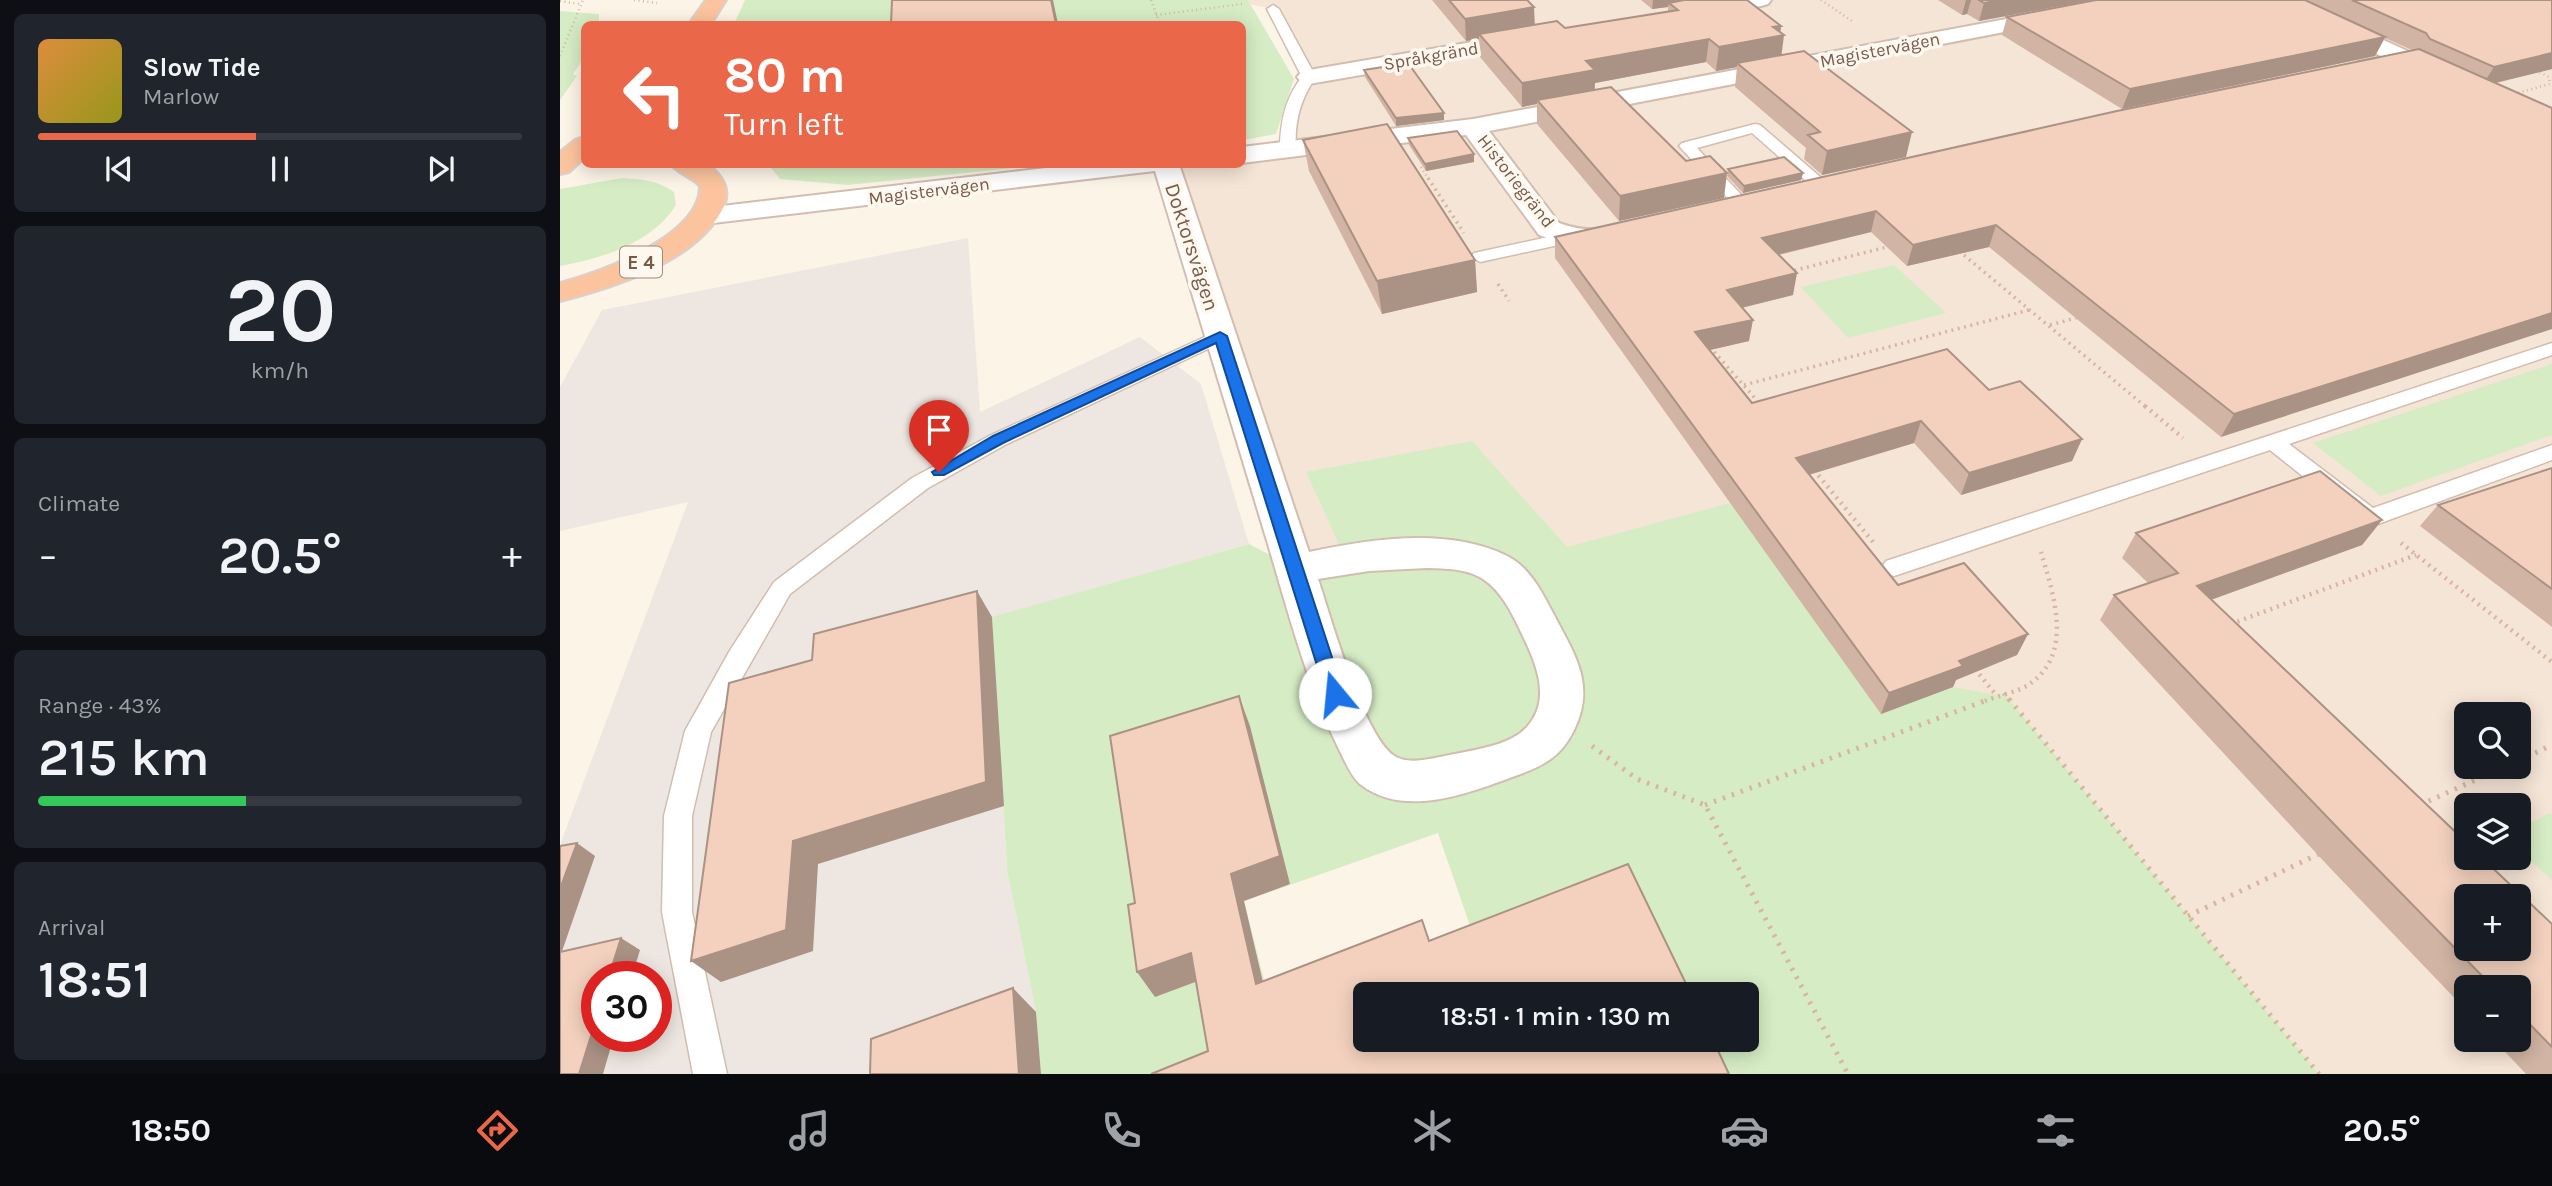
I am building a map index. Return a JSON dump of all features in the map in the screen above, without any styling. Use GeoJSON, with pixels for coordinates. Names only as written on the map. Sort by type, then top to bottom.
{"type":"FeatureCollection","features":[{"type":"Feature","properties":{"kind":"highway"},"geometry":{"type":"LineString","coordinates":[[702,21],[716,0]]}},
{"type":"Feature","properties":{"kind":"highway"},"geometry":{"type":"LineString","coordinates":[[560,167],[581,148]]}},
{"type":"Feature","properties":{"kind":"highway"},"geometry":{"type":"LineString","coordinates":[[560,167],[581,164]]}},
{"type":"Feature","properties":{"kind":"highway"},"geometry":{"type":"LineString","coordinates":[[692,168],[713,184],[713,201],[705,216]]}},
{"type":"Feature","properties":{"kind":"highway","name":"E 4"},"geometry":{"type":"LineString","coordinates":[[562,293],[645,261],[677,241],[705,216]]}},
{"type":"Feature","properties":{"kind":"street"},"geometry":{"type":"LineString","coordinates":[[1679,14],[1761,0]]}},
{"type":"Feature","properties":{"kind":"street","name":"Magistervägen"},"geometry":{"type":"LineString","coordinates":[[1246,155],[1473,127],[2140,0]]}},
{"type":"Feature","properties":{"kind":"street"},"geometry":{"type":"LineString","coordinates":[[2279,0],[2412,61],[2344,72]]}},
{"type":"Feature","properties":{"kind":"street","name":"Språkgränd"},"geometry":{"type":"LineString","coordinates":[[1309,77],[1556,35]]}},
{"type":"Feature","properties":{"kind":"street","name":"Historiegränd"},"geometry":{"type":"LineString","coordinates":[[1473,127],[1549,229],[1571,237],[1595,238],[1640,228]]}},
{"type":"Feature","properties":{"kind":"street","name":"Magistervägen"},"geometry":{"type":"LineString","coordinates":[[705,216],[1119,168]]}},
{"type":"Feature","properties":{"kind":"street","name":"Doktorsvägen"},"geometry":{"type":"LineString","coordinates":[[1167,168],[1335,694],[1375,768],[1404,781],[1435,779],[1538,746],[1554,725]]}},
{"type":"Feature","properties":{"kind":"street"},"geometry":{"type":"LineString","coordinates":[[1794,192],[1832,183]]}},
{"type":"Feature","properties":{"kind":"street"},"geometry":{"type":"LineString","coordinates":[[1716,210],[1768,198]]}},
{"type":"Feature","properties":{"kind":"street"},"geometry":{"type":"LineString","coordinates":[[1297,569],[1345,558],[1445,555],[1476,558],[1497,568],[1528,606],[1559,671],[1563,701],[1554,725]]}},
{"type":"Feature","properties":{"kind":"lane"},"geometry":{"type":"LineString","coordinates":[[1273,9],[1309,77],[1302,85],[1293,107],[1287,136],[1288,150]]}},
{"type":"Feature","properties":{"kind":"lane"},"geometry":{"type":"LineString","coordinates":[[1742,204],[1687,146],[1755,128],[1832,183]]}},
{"type":"Feature","properties":{"kind":"lane"},"geometry":{"type":"LineString","coordinates":[[1480,257],[1571,237]]}},
{"type":"Feature","properties":{"kind":"lane"},"geometry":{"type":"LineString","coordinates":[[710,1074],[677,912],[678,816],[698,731],[782,588],[920,482],[998,440],[1220,336]]}},
{"type":"Feature","properties":{"kind":"lane"},"geometry":{"type":"LineString","coordinates":[[1894,567],[2552,349]]}},
{"type":"Feature","properties":{"kind":"lane"},"geometry":{"type":"LineString","coordinates":[[2273,442],[2370,519],[2552,452]]}},
{"type":"Feature","properties":{"kind":"path"},"geometry":{"type":"LineString","coordinates":[[560,55],[583,0]]}},
{"type":"Feature","properties":{"kind":"path"},"geometry":{"type":"LineString","coordinates":[[634,0],[657,3]]}},
{"type":"Feature","properties":{"kind":"path"},"geometry":{"type":"LineString","coordinates":[[1151,0],[1159,21]]}},
{"type":"Feature","properties":{"kind":"path"},"geometry":{"type":"LineString","coordinates":[[560,1],[580,4]]}},
{"type":"Feature","properties":{"kind":"path"},"geometry":{"type":"LineString","coordinates":[[1156,15],[1253,3]]}},
{"type":"Feature","properties":{"kind":"path"},"geometry":{"type":"LineString","coordinates":[[2528,67],[2550,77],[2550,84],[2546,86]]}},
{"type":"Feature","properties":{"kind":"path"},"geometry":{"type":"LineString","coordinates":[[2508,96],[2546,86],[2552,87]]}},
{"type":"Feature","properties":{"kind":"path"},"geometry":{"type":"LineString","coordinates":[[1421,167],[1509,301]]}},
{"type":"Feature","properties":{"kind":"path"},"geometry":{"type":"LineString","coordinates":[[1950,243],[2211,461]]}},
{"type":"Feature","properties":{"kind":"path"},"geometry":{"type":"LineString","coordinates":[[1777,274],[1899,244]]}},
{"type":"Feature","properties":{"kind":"path"},"geometry":{"type":"LineString","coordinates":[[1744,384],[2029,309]]}},
{"type":"Feature","properties":{"kind":"path"},"geometry":{"type":"LineString","coordinates":[[2049,326],[2076,318]]}},
{"type":"Feature","properties":{"kind":"path"},"geometry":{"type":"LineString","coordinates":[[1702,338],[1762,406]]}},
{"type":"Feature","properties":{"kind":"path"},"geometry":{"type":"LineString","coordinates":[[1806,460],[1894,567]]}},
{"type":"Feature","properties":{"kind":"path"},"geometry":{"type":"LineString","coordinates":[[2370,519],[2552,662]]}},
{"type":"Feature","properties":{"kind":"path"},"geometry":{"type":"LineString","coordinates":[[1705,805],[2030,684],[2046,672],[2056,648],[2058,622],[2033,521]]}},
{"type":"Feature","properties":{"kind":"path"},"geometry":{"type":"LineString","coordinates":[[2241,634],[2231,625],[2416,555]]}},
{"type":"Feature","properties":{"kind":"path"},"geometry":{"type":"LineString","coordinates":[[1971,663],[1996,695]]}},
{"type":"Feature","properties":{"kind":"path"},"geometry":{"type":"LineString","coordinates":[[2004,693],[2319,1074]]}},
{"type":"Feature","properties":{"kind":"path"},"geometry":{"type":"LineString","coordinates":[[1554,725],[1603,752],[1637,779],[1705,805],[1848,1074]]}},
{"type":"Feature","properties":{"kind":"path"},"geometry":{"type":"LineString","coordinates":[[2531,755],[2552,745]]}},
{"type":"Feature","properties":{"kind":"path"},"geometry":{"type":"LineString","coordinates":[[2407,812],[2477,779]]}},
{"type":"Feature","properties":{"kind":"path"},"geometry":{"type":"LineString","coordinates":[[2409,796],[2429,815]]}},
{"type":"Feature","properties":{"kind":"path"},"geometry":{"type":"LineString","coordinates":[[2188,916],[2334,846]]}},
{"type":"Feature","properties":{"kind":"shaded area"},"geometry":{"type":"Polygon","coordinates":[[[1228,0],[2552,0],[2552,1074],[2319,1074],[2004,693],[1705,805],[1297,569],[1167,168],[1246,168],[1246,155],[1288,149],[1309,77],[1273,9],[1228,0]]]}},
{"type":"Feature","properties":{"kind":"shaded area"},"geometry":{"type":"Polygon","coordinates":[[[968,238],[980,412],[1140,337],[1201,384],[1249,544],[992,618],[1007,870],[1036,1012],[1041,1074],[560,1074],[560,845],[688,502],[560,531],[560,387],[602,310],[968,238]]]}},
{"type":"Feature","properties":{"kind":"green space"},"geometry":{"type":"Polygon","coordinates":[[[745,0],[1248,0],[1294,79],[1276,134],[1246,139],[1246,21],[735,21],[745,0]]]}},
{"type":"Feature","properties":{"kind":"green space"},"geometry":{"type":"Polygon","coordinates":[[[560,11],[599,14],[599,21],[581,21],[581,62],[573,74],[577,76],[560,100],[560,11]]]}},
{"type":"Feature","properties":{"kind":"green space"},"geometry":{"type":"Polygon","coordinates":[[[771,168],[1012,168],[848,185],[780,179],[771,168]]]}},
{"type":"Feature","properties":{"kind":"green space"},"geometry":{"type":"Polygon","coordinates":[[[622,178],[649,181],[668,188],[674,192],[676,205],[654,229],[625,247],[560,266],[560,189],[622,178]]]}},
{"type":"Feature","properties":{"kind":"green space"},"geometry":{"type":"Polygon","coordinates":[[[1894,265],[1946,313],[1848,338],[1801,287],[1894,265]]]}},
{"type":"Feature","properties":{"kind":"green space"},"geometry":{"type":"Polygon","coordinates":[[[2552,364],[2552,435],[2381,496],[2313,443],[2552,364]]]}},
{"type":"Feature","properties":{"kind":"green space"},"geometry":{"type":"Polygon","coordinates":[[[1472,441],[1567,547],[1730,503],[1881,713],[1953,687],[1996,695],[2004,693],[2319,1074],[1712,1074],[1701,1052],[1759,1052],[1759,982],[1622,982],[1478,949],[1438,833],[1244,901],[1271,1007],[1222,1074],[1041,1074],[1036,1012],[1007,870],[992,617],[1249,544],[1297,569],[1345,557],[1306,472],[1472,441]]]}},
{"type":"Feature","properties":{"kind":"green space"},"geometry":{"type":"Polygon","coordinates":[[[2550,813],[2552,815],[2552,880],[2531,861],[2531,822],[2550,813]]]}},
{"type":"Feature","properties":{"kind":"building"},"geometry":{"type":"Polygon","coordinates":[[[892,0],[1051,0],[1055,21],[891,21],[892,0]]]}},
{"type":"Feature","properties":{"kind":"building"},"geometry":{"type":"Polygon","coordinates":[[[1449,0],[1527,0],[1534,7],[1465,19],[1449,0]]]}},
{"type":"Feature","properties":{"kind":"building"},"geometry":{"type":"Polygon","coordinates":[[[1684,0],[1747,0],[1781,26],[1773,27],[1784,35],[1719,47],[1709,39],[1586,61],[1595,70],[1522,83],[1479,34],[1557,21],[1565,28],[1678,10],[1669,3],[1684,0]]]}},
{"type":"Feature","properties":{"kind":"building"},"geometry":{"type":"Polygon","coordinates":[[[1979,0],[2000,0],[1984,3],[1979,0]]]}},
{"type":"Feature","properties":{"kind":"building"},"geometry":{"type":"Polygon","coordinates":[[[2096,0],[2305,0],[2385,37],[2130,89],[2007,17],[2096,0]]]}},
{"type":"Feature","properties":{"kind":"building"},"geometry":{"type":"Polygon","coordinates":[[[2352,0],[2552,0],[2552,53],[2494,67],[2352,0]]]}},
{"type":"Feature","properties":{"kind":"building"},"geometry":{"type":"Polygon","coordinates":[[[2419,49],[2552,108],[2552,313],[2234,414],[1996,225],[1913,245],[1876,211],[1762,238],[1797,273],[1727,290],[1753,320],[1695,332],[1752,403],[1947,349],[1989,390],[2020,381],[2082,439],[1969,473],[1921,421],[1796,458],[1898,585],[1964,563],[2028,634],[1959,661],[1963,666],[1889,693],[1555,237],[2117,111],[2419,49]]]}},
{"type":"Feature","properties":{"kind":"building"},"geometry":{"type":"Polygon","coordinates":[[[1804,51],[1912,132],[1827,151],[1808,135],[1820,132],[1737,63],[1804,51]]]}},
{"type":"Feature","properties":{"kind":"building"},"geometry":{"type":"Polygon","coordinates":[[[1408,63],[1444,113],[1396,118],[1364,70],[1408,63]]]}},
{"type":"Feature","properties":{"kind":"building"},"geometry":{"type":"Polygon","coordinates":[[[1611,87],[1686,161],[1710,156],[1727,173],[1620,196],[1537,100],[1611,87]]]}},
{"type":"Feature","properties":{"kind":"building"},"geometry":{"type":"Polygon","coordinates":[[[1387,124],[1475,260],[1377,281],[1303,140],[1387,124]]]}},
{"type":"Feature","properties":{"kind":"building"},"geometry":{"type":"Polygon","coordinates":[[[1457,131],[1474,154],[1425,164],[1408,138],[1457,131]]]}},
{"type":"Feature","properties":{"kind":"building"},"geometry":{"type":"Polygon","coordinates":[[[1784,157],[1803,173],[1744,186],[1728,169],[1784,157]]]}},
{"type":"Feature","properties":{"kind":"building"},"geometry":{"type":"Polygon","coordinates":[[[2552,468],[2552,589],[2438,505],[2552,468]]]}},
{"type":"Feature","properties":{"kind":"building"},"geometry":{"type":"Polygon","coordinates":[[[2320,471],[2382,520],[2197,586],[2454,831],[2454,870],[2495,870],[2510,884],[2454,884],[2454,947],[2114,595],[2178,573],[2136,533],[2320,471]]]}},
{"type":"Feature","properties":{"kind":"building"},"geometry":{"type":"Polygon","coordinates":[[[977,591],[986,782],[793,841],[786,930],[691,961],[729,683],[812,660],[814,634],[977,591]]]}},
{"type":"Feature","properties":{"kind":"building"},"geometry":{"type":"Polygon","coordinates":[[[1239,696],[1280,856],[1231,874],[1256,984],[1422,920],[1429,941],[1628,864],[1685,982],[1353,982],[1353,1052],[1719,1052],[1729,1074],[1151,1074],[1208,1051],[1191,953],[1137,972],[1128,905],[1135,903],[1110,736],[1239,696]]]}},
{"type":"Feature","properties":{"kind":"building"},"geometry":{"type":"Polygon","coordinates":[[[577,843],[560,889],[560,846],[577,843]]]}},
{"type":"Feature","properties":{"kind":"building"},"geometry":{"type":"Polygon","coordinates":[[[2531,904],[2552,924],[2552,1047],[2531,1025],[2531,975],[2481,975],[2468,961],[2531,961],[2531,904]]]}},
{"type":"Feature","properties":{"kind":"building"},"geometry":{"type":"Polygon","coordinates":[[[621,938],[614,961],[581,961],[581,1052],[586,1052],[579,1074],[560,1074],[560,952],[621,938]]]}},
{"type":"Feature","properties":{"kind":"building"},"geometry":{"type":"Polygon","coordinates":[[[1013,988],[1019,1074],[870,1074],[871,1039],[1013,988]]]}},
{"type":"Feature","properties":{"kind":"route"},"geometry":{"type":"LineString","coordinates":[[939,472],[998,440],[1220,336],[1335,694]]}}]}
